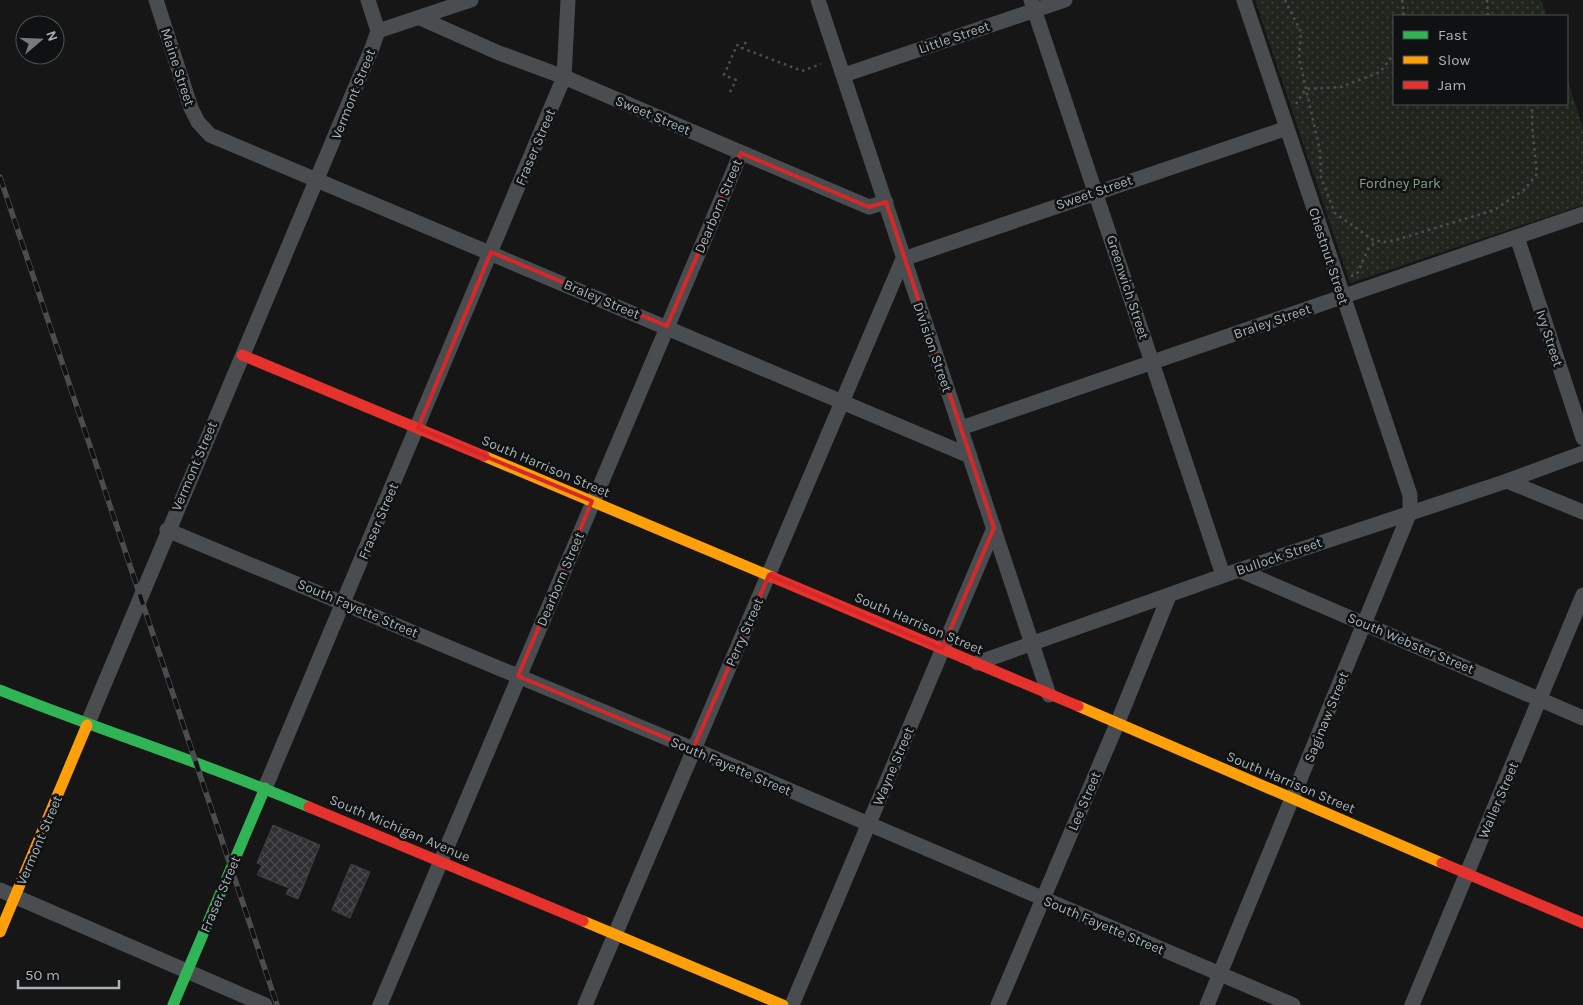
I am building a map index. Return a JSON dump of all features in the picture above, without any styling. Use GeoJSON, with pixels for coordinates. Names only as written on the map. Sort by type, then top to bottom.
{"type":"FeatureCollection","features":[{"type":"Feature","properties":{"kind":"street","name":"Maine Street"},"geometry":{"type":"LineString","coordinates":[[156,0],[191,108],[198,122],[210,135],[232,145]]}},
{"type":"Feature","properties":{"kind":"street","name":"Vermont Street"},"geometry":{"type":"LineString","coordinates":[[0,932],[168,530],[317,181],[378,31],[368,0]]}},
{"type":"Feature","properties":{"kind":"street"},"geometry":{"type":"LineString","coordinates":[[378,31],[471,0]]}},
{"type":"Feature","properties":{"kind":"street","name":"Fraser Street"},"geometry":{"type":"LineString","coordinates":[[173,1005],[418,428],[564,77],[568,0]]}},
{"type":"Feature","properties":{"kind":"street","name":"Division Street"},"geometry":{"type":"LineString","coordinates":[[818,0],[1049,695]]}},
{"type":"Feature","properties":{"kind":"street","name":"Little Street"},"geometry":{"type":"LineString","coordinates":[[844,75],[1033,5],[1065,0]]}},
{"type":"Feature","properties":{"kind":"street","name":"Chestnut Street"},"geometry":{"type":"LineString","coordinates":[[1244,0],[1410,495],[1410,512]]}},
{"type":"Feature","properties":{"kind":"street","name":"Greenwich Street"},"geometry":{"type":"LineString","coordinates":[[1033,5],[1223,575]]}},
{"type":"Feature","properties":{"kind":"street","name":"Sweet Street"},"geometry":{"type":"LineString","coordinates":[[420,18],[499,53],[564,77],[869,207],[886,202]]}},
{"type":"Feature","properties":{"kind":"street","name":"Sweet Street"},"geometry":{"type":"LineString","coordinates":[[903,259],[1096,191],[1287,128]]}},
{"type":"Feature","properties":{"kind":"street","name":"Braley Street"},"geometry":{"type":"LineString","coordinates":[[232,145],[492,252],[970,456]]}},
{"type":"Feature","properties":{"kind":"street","name":"Dearborn Street"},"geometry":{"type":"LineString","coordinates":[[380,1005],[741,153]]}},
{"type":"Feature","properties":{"kind":"street","name":"Braley Street"},"geometry":{"type":"LineString","coordinates":[[961,428],[1583,214]]}},
{"type":"Feature","properties":{"kind":"street","name":"Ivy Street"},"geometry":{"type":"LineString","coordinates":[[1517,237],[1583,438]]}},
{"type":"Feature","properties":{"kind":"street","name":"Perry Street"},"geometry":{"type":"LineString","coordinates":[[585,1005],[614,933],[903,259]]}},
{"type":"Feature","properties":{"kind":"street","name":"South Harrison Street"},"geometry":{"type":"LineString","coordinates":[[242,355],[977,663],[1583,923]]}},
{"type":"Feature","properties":{"kind":"street","name":"Bullock Street"},"geometry":{"type":"LineString","coordinates":[[977,663],[1223,575],[1507,481],[1583,453]]}},
{"type":"Feature","properties":{"kind":"street"},"geometry":{"type":"LineString","coordinates":[[1507,481],[1583,512]]}},
{"type":"Feature","properties":{"kind":"street","name":"Saginaw Street"},"geometry":{"type":"LineString","coordinates":[[1207,1005],[1410,512]]}},
{"type":"Feature","properties":{"kind":"street","name":"Wayne Street"},"geometry":{"type":"LineString","coordinates":[[792,1005],[994,528]]}},
{"type":"Feature","properties":{"kind":"street","name":"South Fayette Street"},"geometry":{"type":"LineString","coordinates":[[168,530],[344,602],[1293,1005]]}},
{"type":"Feature","properties":{"kind":"street","name":"South Webster Street"},"geometry":{"type":"LineString","coordinates":[[1238,570],[1583,718]]}},
{"type":"Feature","properties":{"kind":"street","name":"Waller Street"},"geometry":{"type":"LineString","coordinates":[[1412,1005],[1583,595]]}},
{"type":"Feature","properties":{"kind":"street","name":"Lee Street"},"geometry":{"type":"LineString","coordinates":[[998,1005],[1117,724],[1168,596]]}},
{"type":"Feature","properties":{"kind":"street","name":"South Michigan Avenue"},"geometry":{"type":"LineString","coordinates":[[0,690],[87,725],[265,788],[441,860],[783,1005]]}},
{"type":"Feature","properties":{"kind":"street"},"geometry":{"type":"LineString","coordinates":[[0,890],[265,1005]]}},
{"type":"Feature","properties":{"kind":"path"},"geometry":{"type":"LineString","coordinates":[[1285,0],[1301,32],[1299,58],[1320,151],[1321,178],[1334,213],[1377,241],[1396,240],[1486,213],[1509,201],[1524,190],[1537,174],[1532,105]]}},
{"type":"Feature","properties":{"kind":"path"},"geometry":{"type":"LineString","coordinates":[[1402,0],[1404,15]]}},
{"type":"Feature","properties":{"kind":"path"},"geometry":{"type":"LineString","coordinates":[[1487,0],[1488,15]]}},
{"type":"Feature","properties":{"kind":"path"},"geometry":{"type":"LineString","coordinates":[[742,48],[746,42]]}},
{"type":"Feature","properties":{"kind":"path"},"geometry":{"type":"LineString","coordinates":[[730,92],[736,80],[724,74],[737,45],[802,70],[821,64]]}},
{"type":"Feature","properties":{"kind":"path"},"geometry":{"type":"LineString","coordinates":[[1306,89],[1340,87],[1380,72],[1393,55]]}},
{"type":"Feature","properties":{"kind":"path"},"geometry":{"type":"LineString","coordinates":[[1296,104],[1306,89]]}},
{"type":"Feature","properties":{"kind":"path"},"geometry":{"type":"LineString","coordinates":[[1345,278],[1357,274],[1368,249],[1377,241]]}},
{"type":"Feature","properties":{"kind":"highlighted area"},"geometry":{"type":"Polygon","coordinates":[[[741,153],[869,207],[886,202],[994,528],[942,649],[769,575],[693,749],[518,676],[592,501],[418,428],[491,252],[667,326],[741,153]]]}},
{"type":"Feature","properties":{"kind":"green space","name":"Fordney Park"},"geometry":{"type":"Polygon","coordinates":[[[1255,0],[1541,0],[1547,15],[1393,15],[1393,105],[1568,105],[1568,81],[1583,128],[1583,205],[1350,283],[1255,0]]]}},
{"type":"Feature","properties":{"kind":"building"},"geometry":{"type":"Polygon","coordinates":[[[273,825],[320,845],[298,899],[286,894],[289,888],[257,875],[262,865],[257,863],[273,825]]]}},
{"type":"Feature","properties":{"kind":"building"},"geometry":{"type":"Polygon","coordinates":[[[351,864],[370,872],[350,918],[332,910],[351,864]]]}},
{"type":"Feature","properties":{"kind":"railway"},"geometry":{"type":"LineString","coordinates":[[0,177],[277,1005]]}},
{"type":"Feature","properties":{"kind":"traffic: fast"},"geometry":{"type":"LineString","coordinates":[[0,690],[232,776],[309,807]]}},
{"type":"Feature","properties":{"kind":"traffic: fast"},"geometry":{"type":"LineString","coordinates":[[173,1005],[265,788]]}},
{"type":"Feature","properties":{"kind":"traffic: slow"},"geometry":{"type":"LineString","coordinates":[[484,456],[772,577]]}},
{"type":"Feature","properties":{"kind":"traffic: slow"},"geometry":{"type":"LineString","coordinates":[[1078,706],[1442,863]]}},
{"type":"Feature","properties":{"kind":"traffic: slow"},"geometry":{"type":"LineString","coordinates":[[0,932],[87,725]]}},
{"type":"Feature","properties":{"kind":"traffic: slow"},"geometry":{"type":"LineString","coordinates":[[583,921],[783,1005]]}},
{"type":"Feature","properties":{"kind":"traffic: jam"},"geometry":{"type":"LineString","coordinates":[[242,355],[484,456]]}},
{"type":"Feature","properties":{"kind":"traffic: jam"},"geometry":{"type":"LineString","coordinates":[[772,577],[1078,706]]}},
{"type":"Feature","properties":{"kind":"traffic: jam"},"geometry":{"type":"LineString","coordinates":[[309,807],[583,921]]}},
{"type":"Feature","properties":{"kind":"traffic: jam"},"geometry":{"type":"LineString","coordinates":[[1442,863],[1583,923]]}}]}
